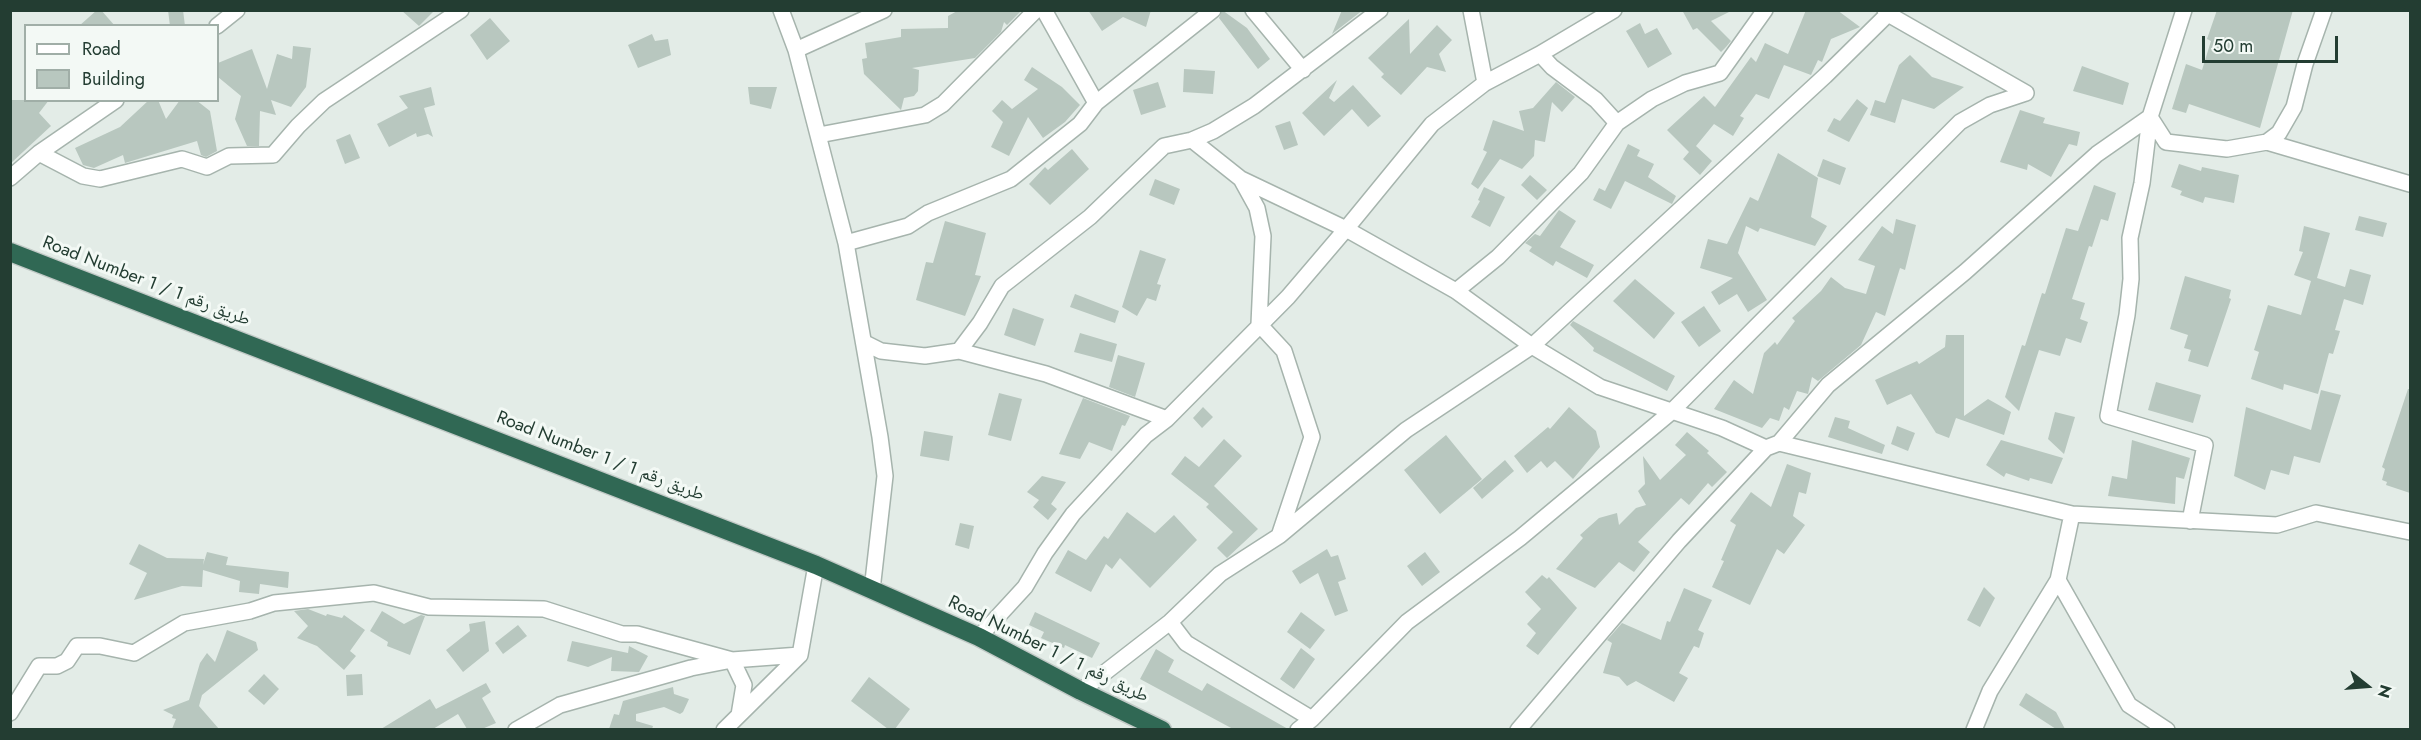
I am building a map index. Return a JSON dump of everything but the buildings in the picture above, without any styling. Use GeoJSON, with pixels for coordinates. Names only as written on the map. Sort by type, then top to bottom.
{"type":"FeatureCollection","features":[{"type":"Feature","properties":{"kind":"highway","name":"Road Number 1 / طريق رقم 1"},"geometry":{"type":"LineString","coordinates":[[10,252],[816,565],[979,637],[1081,691],[1162,729]]}},
{"type":"Feature","properties":{"kind":"street"},"geometry":{"type":"LineString","coordinates":[[219,24],[237,10]]}},
{"type":"Feature","properties":{"kind":"street"},"geometry":{"type":"LineString","coordinates":[[39,153],[84,176],[100,179],[182,159],[207,167],[229,156],[273,155],[324,101],[461,10]]}},
{"type":"Feature","properties":{"kind":"street"},"geometry":{"type":"LineString","coordinates":[[781,10],[796,50],[819,135],[846,243],[865,342],[885,476],[872,590]]}},
{"type":"Feature","properties":{"kind":"street"},"geometry":{"type":"LineString","coordinates":[[796,50],[884,10]]}},
{"type":"Feature","properties":{"kind":"street"},"geometry":{"type":"LineString","coordinates":[[819,135],[925,115],[943,104],[1036,10]]}},
{"type":"Feature","properties":{"kind":"street"},"geometry":{"type":"LineString","coordinates":[[1044,10],[1096,103]]}},
{"type":"Feature","properties":{"kind":"street"},"geometry":{"type":"LineString","coordinates":[[846,243],[908,226],[928,213],[1011,179],[1080,124],[1096,103],[1213,10]]}},
{"type":"Feature","properties":{"kind":"street"},"geometry":{"type":"LineString","coordinates":[[1253,10],[1303,70]]}},
{"type":"Feature","properties":{"kind":"street"},"geometry":{"type":"LineString","coordinates":[[959,351],[980,323],[1002,286],[1082,223],[1164,146],[1192,140],[1213,131],[1303,70],[1380,10]]}},
{"type":"Feature","properties":{"kind":"street"},"geometry":{"type":"LineString","coordinates":[[1471,10],[1485,83]]}},
{"type":"Feature","properties":{"kind":"street"},"geometry":{"type":"LineString","coordinates":[[979,637],[1025,588],[1045,553],[1073,514],[1146,435],[1167,419],[1258,324],[1288,297],[1432,124],[1485,83],[1614,10]]}},
{"type":"Feature","properties":{"kind":"street"},"geometry":{"type":"LineString","coordinates":[[1456,291],[1498,257],[1581,173],[1617,123],[1652,99],[1677,87],[1720,73],[1765,10]]}},
{"type":"Feature","properties":{"kind":"street"},"geometry":{"type":"LineString","coordinates":[[2184,10],[2150,117],[2142,183],[2131,230],[2131,279],[2127,315],[2108,416],[2205,445],[2190,521]]}},
{"type":"Feature","properties":{"kind":"street"},"geometry":{"type":"LineString","coordinates":[[2267,142],[2279,133],[2294,107],[2305,64],[2324,10]]}},
{"type":"Feature","properties":{"kind":"street"},"geometry":{"type":"LineString","coordinates":[[1081,691],[1170,622],[1220,574],[1279,536],[1406,430],[1532,346],[1825,76],[1887,12],[2026,93],[1990,105],[1960,122],[1670,412],[1520,538],[1407,622],[1312,719],[1298,729]]}},
{"type":"Feature","properties":{"kind":"street"},"geometry":{"type":"LineString","coordinates":[[1539,54],[1552,67],[1596,100],[1617,123]]}},
{"type":"Feature","properties":{"kind":"street"},"geometry":{"type":"LineString","coordinates":[[10,177],[39,153],[113,102]]}},
{"type":"Feature","properties":{"kind":"street"},"geometry":{"type":"LineString","coordinates":[[2150,117],[2166,142],[2227,149],[2267,142],[2410,184]]}},
{"type":"Feature","properties":{"kind":"street"},"geometry":{"type":"LineString","coordinates":[[1518,729],[1678,541],[1772,446],[1828,385],[1965,272],[2097,154],[2150,117]]}},
{"type":"Feature","properties":{"kind":"street"},"geometry":{"type":"LineString","coordinates":[[1192,140],[1241,179],[1346,229],[1456,291],[1532,346],[1600,387],[1772,446],[2072,514],[2277,525],[2316,513],[2410,532]]}},
{"type":"Feature","properties":{"kind":"street"},"geometry":{"type":"LineString","coordinates":[[1241,179],[1257,208],[1263,236],[1258,324],[1284,351],[1312,437],[1279,536]]}},
{"type":"Feature","properties":{"kind":"street"},"geometry":{"type":"LineString","coordinates":[[865,342],[881,351],[925,356],[959,351],[1046,374],[1167,419]]}},
{"type":"Feature","properties":{"kind":"street"},"geometry":{"type":"LineString","coordinates":[[1974,729],[1990,691],[2058,580],[2072,514]]}},
{"type":"Feature","properties":{"kind":"street"},"geometry":{"type":"LineString","coordinates":[[724,729],[800,655],[816,565]]}},
{"type":"Feature","properties":{"kind":"street"},"geometry":{"type":"LineString","coordinates":[[2058,580],[2129,705],[2167,729]]}},
{"type":"Feature","properties":{"kind":"street"},"geometry":{"type":"LineString","coordinates":[[10,713],[39,666],[57,666],[67,661],[78,646],[100,646],[134,653],[184,622],[250,611],[274,603],[374,593],[429,607],[544,609],[622,634],[637,634],[732,660],[744,685],[739,715]]}},
{"type":"Feature","properties":{"kind":"street"},"geometry":{"type":"LineString","coordinates":[[1170,622],[1186,643],[1312,719]]}},
{"type":"Feature","properties":{"kind":"street"},"geometry":{"type":"LineString","coordinates":[[516,729],[560,705],[692,668],[732,660],[800,655]]}}]}
